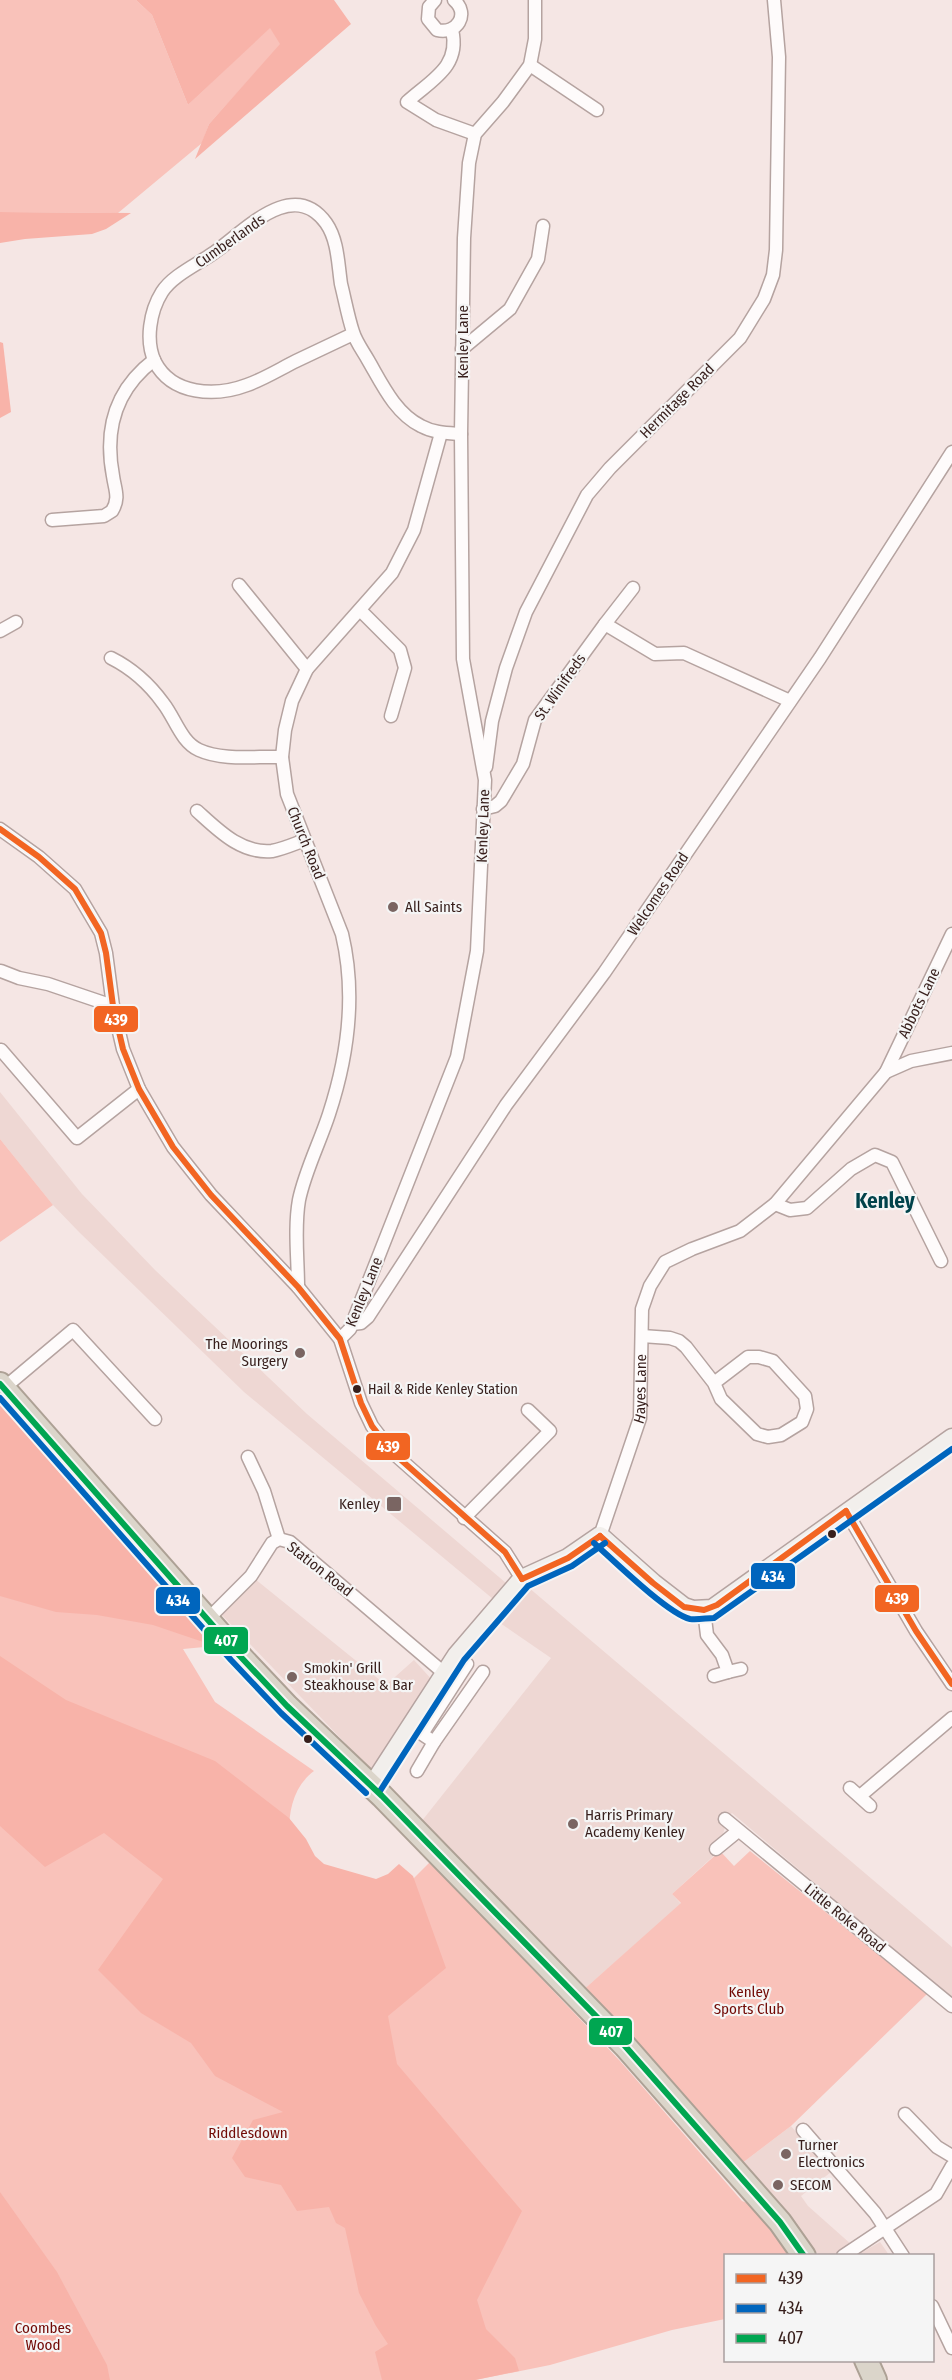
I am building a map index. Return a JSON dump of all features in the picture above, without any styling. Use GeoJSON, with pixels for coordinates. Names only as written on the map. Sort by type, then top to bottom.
{"type":"FeatureCollection","features":[{"type":"Feature","properties":{"kind":"highway"},"geometry":{"type":"LineString","coordinates":[[2,1386],[207,1620],[287,1706],[372,1786],[625,2046],[780,2222],[803,2254]]}},
{"type":"Feature","properties":{"kind":"highway"},"geometry":{"type":"LineString","coordinates":[[866,2362],[875,2380]]}},
{"type":"Feature","properties":{"kind":"street"},"geometry":{"type":"LineString","coordinates":[[435,0],[427,13],[430,25],[437,30],[452,30],[458,25],[461,10],[453,0]]}},
{"type":"Feature","properties":{"kind":"street","name":"Kenley Lane"},"geometry":{"type":"LineString","coordinates":[[522,1579],[505,1552],[392,1452],[372,1426],[355,1389],[351,1367],[340,1339],[347,1334],[352,1324],[457,1057],[477,951],[485,780],[463,659],[460,434],[464,238],[469,163],[475,134],[503,102],[530,65],[535,39],[535,0]]}},
{"type":"Feature","properties":{"kind":"street","name":"Hermitage Road"},"geometry":{"type":"LineString","coordinates":[[485,780],[492,721],[506,668],[526,612],[587,495],[610,468],[740,338],[764,299],[773,275],[776,250],[779,57],[774,0]]}},
{"type":"Feature","properties":{"kind":"street"},"geometry":{"type":"LineString","coordinates":[[452,30],[455,42],[453,56],[445,70],[407,102],[436,120],[475,134]]}},
{"type":"Feature","properties":{"kind":"street"},"geometry":{"type":"LineString","coordinates":[[530,65],[597,110]]}},
{"type":"Feature","properties":{"kind":"street","name":"Cumberlands"},"geometry":{"type":"LineString","coordinates":[[154,360],[150,346],[150,330],[154,309],[162,291],[176,278],[215,253],[251,223],[287,206],[300,206],[312,209],[329,226],[353,334],[388,397],[411,420],[423,427],[441,433],[460,434]]}},
{"type":"Feature","properties":{"kind":"street"},"geometry":{"type":"LineString","coordinates":[[462,349],[510,309],[538,259],[543,226]]}},
{"type":"Feature","properties":{"kind":"street"},"geometry":{"type":"LineString","coordinates":[[52,520],[104,516],[112,512],[118,496],[112,476],[109,448],[113,416],[124,393],[138,373],[154,360],[164,376],[177,385],[191,390],[223,390],[246,386],[353,334]]}},
{"type":"Feature","properties":{"kind":"street","name":"Church Road"},"geometry":{"type":"LineString","coordinates":[[298,1287],[297,1220],[300,1198],[330,1112],[340,1072],[349,1021],[348,958],[342,934],[287,794],[282,756],[292,701],[307,669],[392,573],[414,530],[441,433]]}},
{"type":"Feature","properties":{"kind":"street","name":"Welcomes Road"},"geometry":{"type":"LineString","coordinates":[[352,1324],[361,1323],[368,1317],[506,1105],[604,973],[820,658],[952,452]]}},
{"type":"Feature","properties":{"kind":"street"},"geometry":{"type":"LineString","coordinates":[[239,585],[307,669]]}},
{"type":"Feature","properties":{"kind":"street","name":"St. Winifreds"},"geometry":{"type":"LineString","coordinates":[[483,808],[495,806],[501,801],[523,764],[535,720],[633,588]]}},
{"type":"Feature","properties":{"kind":"street"},"geometry":{"type":"LineString","coordinates":[[360,610],[400,650],[405,668],[391,716]]}},
{"type":"Feature","properties":{"kind":"street"},"geometry":{"type":"LineString","coordinates":[[0,631],[16,622]]}},
{"type":"Feature","properties":{"kind":"street"},"geometry":{"type":"LineString","coordinates":[[605,624],[655,654],[684,653],[790,701]]}},
{"type":"Feature","properties":{"kind":"street"},"geometry":{"type":"LineString","coordinates":[[111,658],[126,665],[149,685],[164,704],[188,743],[198,750],[215,755],[282,756]]}},
{"type":"Feature","properties":{"kind":"street"},"geometry":{"type":"LineString","coordinates":[[197,811],[227,838],[253,849],[274,851],[304,840]]}},
{"type":"Feature","properties":{"kind":"street"},"geometry":{"type":"LineString","coordinates":[[0,829],[39,857],[68,883],[89,910],[101,933],[106,953],[113,1006],[123,1048],[138,1089],[173,1147],[204,1187],[298,1287],[340,1339]]}},
{"type":"Feature","properties":{"kind":"street","name":"Abbots Lane"},"geometry":{"type":"LineString","coordinates":[[886,1072],[952,934]]}},
{"type":"Feature","properties":{"kind":"street"},"geometry":{"type":"LineString","coordinates":[[1,971],[113,1006]]}},
{"type":"Feature","properties":{"kind":"street"},"geometry":{"type":"LineString","coordinates":[[1,1050],[77,1138],[138,1089]]}},
{"type":"Feature","properties":{"kind":"street","name":"Hayes Lane"},"geometry":{"type":"LineString","coordinates":[[600,1536],[640,1418],[642,1309],[650,1286],[665,1262],[740,1230],[775,1204],[886,1072],[911,1061],[952,1053]]}},
{"type":"Feature","properties":{"kind":"street"},"geometry":{"type":"LineString","coordinates":[[939,1054],[952,1060]]}},
{"type":"Feature","properties":{"kind":"street"},"geometry":{"type":"LineString","coordinates":[[775,1204],[790,1210],[807,1208],[851,1169],[875,1155],[892,1162],[941,1261]]}},
{"type":"Feature","properties":{"kind":"street"},"geometry":{"type":"LineString","coordinates":[[2,1386],[73,1330],[154,1419]]}},
{"type":"Feature","properties":{"kind":"street"},"geometry":{"type":"LineString","coordinates":[[642,1336],[679,1341],[714,1383],[721,1399],[757,1434],[768,1437],[781,1435],[802,1422],[807,1409],[805,1396],[772,1361],[759,1357],[748,1357],[714,1383]]}},
{"type":"Feature","properties":{"kind":"street"},"geometry":{"type":"LineString","coordinates":[[464,1518],[550,1431],[528,1410]]}},
{"type":"Feature","properties":{"kind":"street"},"geometry":{"type":"LineString","coordinates":[[372,1786],[457,1655],[522,1579],[568,1558],[600,1536],[684,1607],[704,1610],[717,1605],[846,1511],[952,1438]]}},
{"type":"Feature","properties":{"kind":"street"},"geometry":{"type":"LineString","coordinates":[[248,1457],[264,1491],[279,1539]]}},
{"type":"Feature","properties":{"kind":"street"},"geometry":{"type":"LineString","coordinates":[[846,1511],[916,1631],[952,1684]]}},
{"type":"Feature","properties":{"kind":"street","name":"Station Road"},"geometry":{"type":"LineString","coordinates":[[207,1620],[251,1576],[272,1543],[279,1539],[290,1542],[444,1673]]}},
{"type":"Feature","properties":{"kind":"street"},"geometry":{"type":"LineString","coordinates":[[704,1610],[707,1635],[722,1655],[728,1672]]}},
{"type":"Feature","properties":{"kind":"street"},"geometry":{"type":"LineString","coordinates":[[434,1742],[422,1734],[467,1664],[457,1655]]}},
{"type":"Feature","properties":{"kind":"street"},"geometry":{"type":"LineString","coordinates":[[714,1676],[741,1669]]}},
{"type":"Feature","properties":{"kind":"street"},"geometry":{"type":"LineString","coordinates":[[417,1771],[434,1742],[483,1672]]}},
{"type":"Feature","properties":{"kind":"street"},"geometry":{"type":"LineString","coordinates":[[860,1796],[952,1718]]}},
{"type":"Feature","properties":{"kind":"street"},"geometry":{"type":"LineString","coordinates":[[850,1788],[870,1806]]}},
{"type":"Feature","properties":{"kind":"street","name":"Little Roke Road"},"geometry":{"type":"LineString","coordinates":[[725,1819],[952,2006]]}},
{"type":"Feature","properties":{"kind":"street"},"geometry":{"type":"LineString","coordinates":[[716,1849],[738,1831]]}},
{"type":"Feature","properties":{"kind":"street"},"geometry":{"type":"LineString","coordinates":[[905,2114],[937,2147],[952,2156]]}},
{"type":"Feature","properties":{"kind":"street"},"geometry":{"type":"LineString","coordinates":[[803,2130],[887,2228],[902,2254]]}},
{"type":"Feature","properties":{"kind":"street"},"geometry":{"type":"LineString","coordinates":[[846,2254],[936,2194],[952,2166]]}},
{"type":"Feature","properties":{"kind":"street"},"geometry":{"type":"LineString","coordinates":[[934,2308],[952,2348]]}},
{"type":"Feature","properties":{"kind":"shaded area"},"geometry":{"type":"Polygon","coordinates":[[[0,1092],[82,1194],[155,1270],[307,1414],[506,1583],[493,1599],[244,1392],[79,1232],[53,1205],[0,1139],[0,1092]]]}},
{"type":"Feature","properties":{"kind":"shaded area"},"geometry":{"type":"Polygon","coordinates":[[[255,1579],[386,1685],[414,1660],[434,1682],[378,1777],[221,1614],[255,1579]]]}},
{"type":"Feature","properties":{"kind":"shaded area","name":"Harris Primary Academy Kenley"},"geometry":{"type":"Polygon","coordinates":[[[528,1587],[952,1947],[952,1999],[732,1813],[722,1822],[725,1827],[718,1852],[672,1894],[681,1904],[581,1992],[421,1822],[551,1658],[500,1623],[528,1587]]]}},
{"type":"Feature","properties":{"kind":"shaded area"},"geometry":{"type":"Polygon","coordinates":[[[791,2126],[831,2172],[801,2196],[808,2206],[861,2253],[880,2242],[888,2254],[818,2254],[741,2164],[791,2126]]]}},
{"type":"Feature","properties":{"kind":"green space"},"geometry":{"type":"Polygon","coordinates":[[[0,0],[136,0],[152,15],[188,105],[270,27],[281,44],[209,124],[202,143],[118,213],[0,212],[0,0]]]}},
{"type":"Feature","properties":{"kind":"green space"},"geometry":{"type":"Polygon","coordinates":[[[136,0],[334,0],[351,24],[195,159],[209,124],[280,44],[270,28],[188,105],[152,15],[136,0]]]}},
{"type":"Feature","properties":{"kind":"green space"},"geometry":{"type":"Polygon","coordinates":[[[0,212],[131,213],[106,229],[92,234],[0,243],[0,212]]]}},
{"type":"Feature","properties":{"kind":"green space"},"geometry":{"type":"Polygon","coordinates":[[[0,342],[3,343],[11,412],[0,418],[0,342]]]}},
{"type":"Feature","properties":{"kind":"green space"},"geometry":{"type":"Polygon","coordinates":[[[0,1139],[53,1205],[0,1242],[0,1139]]]}},
{"type":"Feature","properties":{"kind":"green space","name":"Riddlesdown"},"geometry":{"type":"Polygon","coordinates":[[[0,1401],[215,1646],[183,1649],[215,1702],[314,1771],[303,1781],[292,1806],[289,1835],[292,1877],[411,1881],[430,1862],[620,2061],[742,2201],[752,2205],[788,2254],[724,2254],[724,2319],[672,2330],[550,2365],[475,2380],[0,2380],[0,1401]]]}},
{"type":"Feature","properties":{"kind":"green space"},"geometry":{"type":"Polygon","coordinates":[[[0,1401],[215,1646],[153,1625],[97,1615],[56,1612],[0,1596],[0,1401]]]}},
{"type":"Feature","properties":{"kind":"green space"},"geometry":{"type":"Polygon","coordinates":[[[0,1656],[66,1700],[215,1761],[289,1818],[306,1839],[315,1856],[324,1864],[376,1879],[388,1874],[399,1864],[413,1876],[446,1968],[388,2016],[397,2064],[522,2211],[477,2300],[486,2329],[515,2358],[519,2371],[475,2380],[382,2380],[375,2352],[388,2344],[359,2293],[345,2228],[336,2223],[329,2207],[297,2211],[281,2185],[245,2177],[232,2158],[253,2120],[283,2112],[215,2076],[191,2043],[141,2013],[98,1970],[163,1879],[104,1833],[45,1867],[0,1826],[0,1656]]]}},
{"type":"Feature","properties":{"kind":"green space","name":"Kenley Sports Club"},"geometry":{"type":"Polygon","coordinates":[[[720,1851],[734,1866],[750,1851],[927,1994],[791,2126],[741,2164],[581,1992],[681,1903],[672,1894],[720,1851]]]}},
{"type":"Feature","properties":{"kind":"green space","name":"Coombes Wood"},"geometry":{"type":"Polygon","coordinates":[[[0,2192],[57,2272],[107,2365],[110,2380],[0,2380],[0,2192]]]}},
{"type":"Feature","properties":{"kind":"transit line","name":"439"},"geometry":{"type":"LineString","coordinates":[[0,829],[39,857],[75,889],[101,933],[113,1006],[123,1049],[139,1089],[173,1147],[211,1195],[298,1287],[340,1339],[361,1403],[372,1426],[392,1452],[505,1552],[522,1579]]}},
{"type":"Feature","properties":{"kind":"transit line","name":"407"},"geometry":{"type":"LineString","coordinates":[[0,1384],[238,1654],[287,1706],[382,1796],[625,2046],[780,2222],[803,2254]]}},
{"type":"Feature","properties":{"kind":"transit line","name":"434"},"geometry":{"type":"LineString","coordinates":[[0,1398],[231,1660],[281,1713],[366,1793]]}},
{"type":"Feature","properties":{"kind":"transit line","name":"434"},"geometry":{"type":"LineString","coordinates":[[594,1543],[641,1586],[680,1615],[690,1619],[714,1618],[952,1449]]}},
{"type":"Feature","properties":{"kind":"transit line","name":"439"},"geometry":{"type":"LineString","coordinates":[[846,1511],[916,1631],[952,1684]]}},
{"type":"Feature","properties":{"kind":"transit line","name":"439"},"geometry":{"type":"LineString","coordinates":[[600,1536],[684,1607],[704,1610],[717,1605],[846,1511]]}},
{"type":"Feature","properties":{"kind":"transit line","name":"439"},"geometry":{"type":"LineString","coordinates":[[522,1579],[568,1558],[600,1536]]}},
{"type":"Feature","properties":{"kind":"transit line","name":"434"},"geometry":{"type":"LineString","coordinates":[[380,1791],[464,1660],[528,1586],[572,1566],[605,1543]]}},
{"type":"Feature","properties":{"kind":"place","name":"All Saints"},"geometry":{"type":"Point","coordinates":[393,907]}},
{"type":"Feature","properties":{"kind":"place","name":"The Moorings Surgery"},"geometry":{"type":"Point","coordinates":[300,1353]}},
{"type":"Feature","properties":{"kind":"place","name":"Hail & Ride Kenley Station"},"geometry":{"type":"Point","coordinates":[357,1389]}},
{"type":"Feature","properties":{"kind":"place","name":"Kenley"},"geometry":{"type":"Point","coordinates":[394,1504]}},
{"type":"Feature","properties":{"kind":"place","name":"Smokin' Grill Steakhouse & Bar"},"geometry":{"type":"Point","coordinates":[292,1677]}},
{"type":"Feature","properties":{"kind":"place","name":"Harris Primary Academy Kenley"},"geometry":{"type":"Point","coordinates":[573,1824]}},
{"type":"Feature","properties":{"kind":"place","name":"Turner Electronics"},"geometry":{"type":"Point","coordinates":[786,2154]}},
{"type":"Feature","properties":{"kind":"place","name":"SECOM"},"geometry":{"type":"Point","coordinates":[778,2185]}},
{"type":"Feature","properties":{"kind":"district","name":"Kenley"},"geometry":{"type":"Point","coordinates":[885,1201]}}]}
